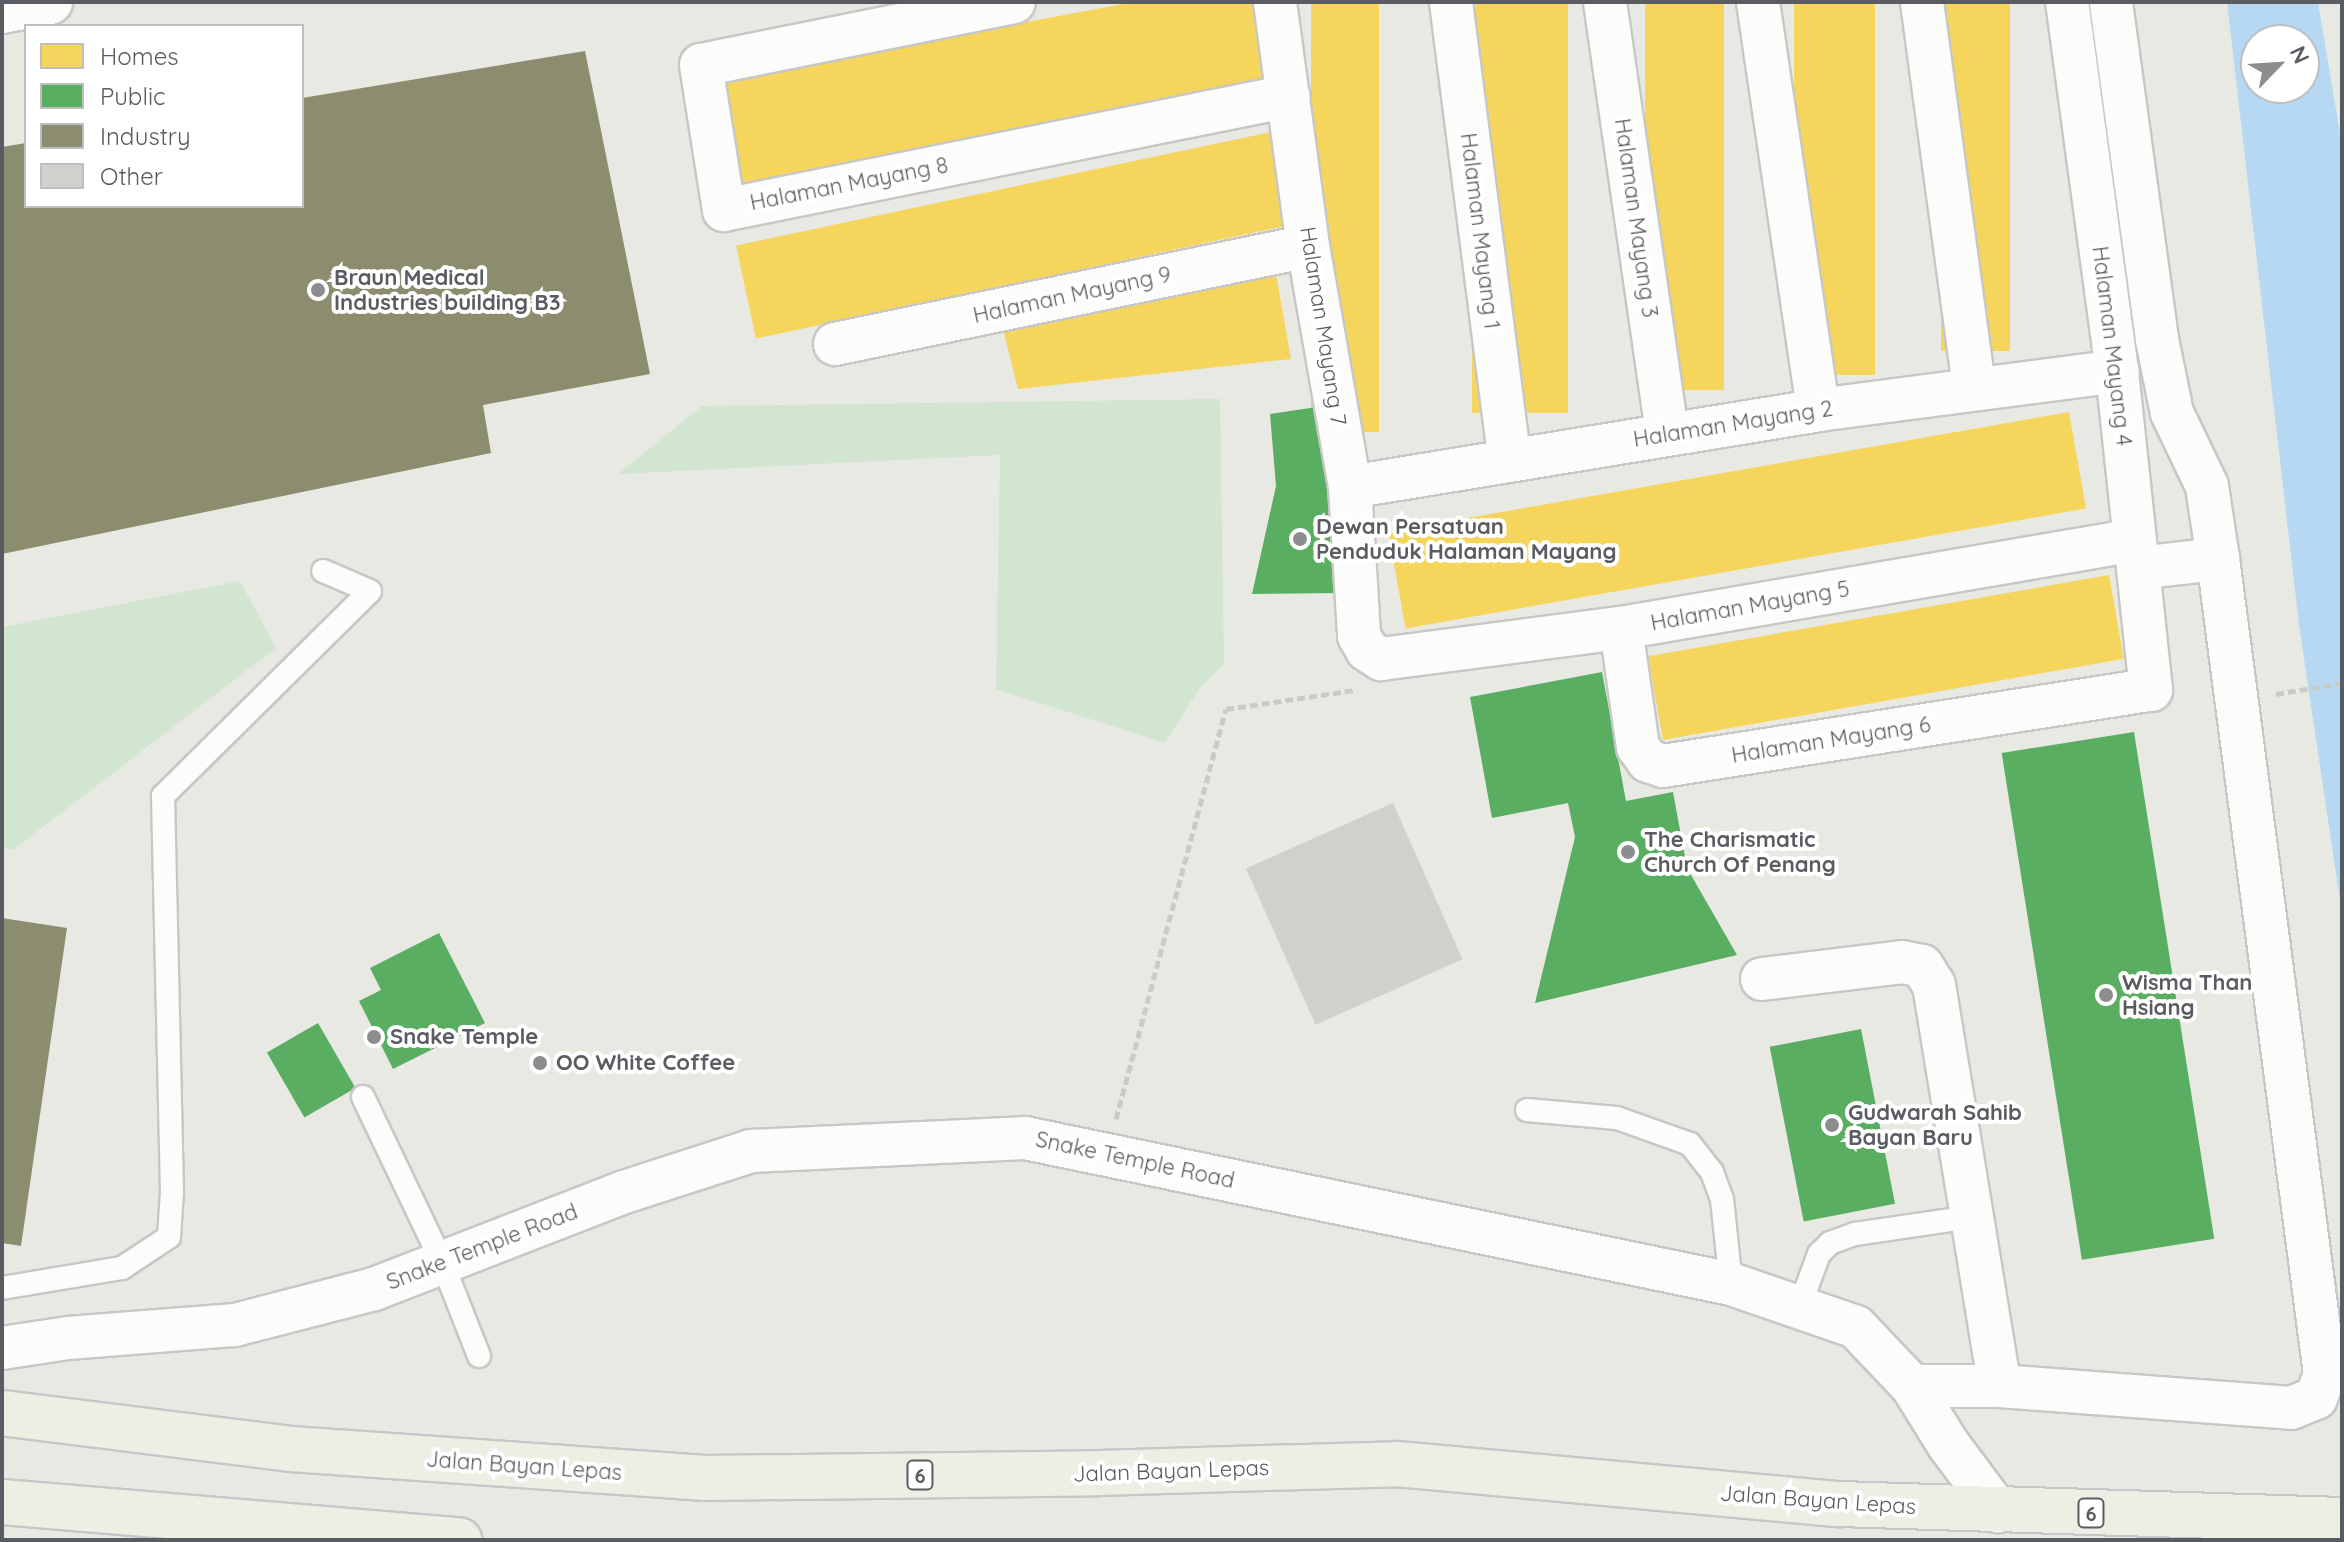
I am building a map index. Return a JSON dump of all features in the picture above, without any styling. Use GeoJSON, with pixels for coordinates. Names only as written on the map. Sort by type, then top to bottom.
{"type":"FeatureCollection","features":[{"type":"Feature","properties":{"kind":"highway","name":"Jalan Bayan Lepas"},"geometry":{"type":"LineString","coordinates":[[2,1413],[291,1449],[706,1478],[1099,1473],[1397,1464],[1839,1504],[2342,1520]]}},
{"type":"Feature","properties":{"kind":"highway"},"geometry":{"type":"LineString","coordinates":[[2,1502],[459,1540]]}},
{"type":"Feature","properties":{"kind":"street"},"geometry":{"type":"LineString","coordinates":[[2,11],[50,2]]}},
{"type":"Feature","properties":{"kind":"street","name":"Halaman Mayang 8"},"geometry":{"type":"LineString","coordinates":[[1014,2],[701,65],[724,210],[1289,96]]}},
{"type":"Feature","properties":{"kind":"street","name":"Halaman Mayang 7"},"geometry":{"type":"LineString","coordinates":[[1275,2],[1308,246],[1350,487],[1359,636],[1374,654]]}},
{"type":"Feature","properties":{"kind":"street","name":"Halaman Mayang 1"},"geometry":{"type":"LineString","coordinates":[[1451,2],[1510,460]]}},
{"type":"Feature","properties":{"kind":"street","name":"Halaman Mayang 3"},"geometry":{"type":"LineString","coordinates":[[1605,2],[1667,434]]}},
{"type":"Feature","properties":{"kind":"street"},"geometry":{"type":"LineString","coordinates":[[1758,2],[1818,410]]}},
{"type":"Feature","properties":{"kind":"street"},"geometry":{"type":"LineString","coordinates":[[1922,2],[1974,388]]}},
{"type":"Feature","properties":{"kind":"street","name":"Halaman Mayang 4"},"geometry":{"type":"LineString","coordinates":[[2067,2],[2114,357],[2151,690]]}},
{"type":"Feature","properties":{"kind":"street"},"geometry":{"type":"LineString","coordinates":[[1912,1386],[2000,1386],[2291,1408],[2316,1398],[2325,1374],[2207,486],[2172,413],[2157,339],[2111,2]]}},
{"type":"Feature","properties":{"kind":"street","name":"Halaman Mayang 9"},"geometry":{"type":"LineString","coordinates":[[835,344],[1308,246]]}},
{"type":"Feature","properties":{"kind":"street","name":"Halaman Mayang 2"},"geometry":{"type":"LineString","coordinates":[[1350,487],[1818,410],[1974,388],[2114,357],[2157,339]]}},
{"type":"Feature","properties":{"kind":"street","name":"Halaman Mayang 5"},"geometry":{"type":"LineString","coordinates":[[1374,654],[1621,628],[2137,554],[2218,559]]}},
{"type":"Feature","properties":{"kind":"street","name":"Halaman Mayang 6"},"geometry":{"type":"LineString","coordinates":[[1621,628],[1638,747],[1648,761],[1663,766],[2151,690]]}},
{"type":"Feature","properties":{"kind":"street"},"geometry":{"type":"LineString","coordinates":[[1762,979],[1902,962],[1922,966],[1934,985],[2000,1386]]}},
{"type":"Feature","properties":{"kind":"street","name":"Snake Temple Road"},"geometry":{"type":"LineString","coordinates":[[2,1348],[68,1338],[235,1325],[374,1289],[624,1192],[751,1151],[1025,1138],[1731,1284],[1856,1327],[1912,1386],[1948,1444],[1998,1511]]}},
{"type":"Feature","properties":{"kind":"lane"},"geometry":{"type":"LineString","coordinates":[[2,1288],[122,1268],[169,1237],[172,1192],[163,796],[370,591],[323,571]]}},
{"type":"Feature","properties":{"kind":"lane"},"geometry":{"type":"LineString","coordinates":[[363,1097],[442,1262],[479,1356]]}},
{"type":"Feature","properties":{"kind":"lane"},"geometry":{"type":"LineString","coordinates":[[1527,1110],[1617,1118],[1690,1144],[1712,1172],[1722,1199],[1731,1284]]}},
{"type":"Feature","properties":{"kind":"lane"},"geometry":{"type":"LineString","coordinates":[[1799,1308],[1819,1254],[1830,1243],[1855,1234],[1972,1217]]}},
{"type":"Feature","properties":{"kind":"path"},"geometry":{"type":"LineString","coordinates":[[1107,1154],[1226,709],[1366,688],[1374,654]]}},
{"type":"Feature","properties":{"kind":"path"},"geometry":{"type":"LineString","coordinates":[[2301,690],[2342,683]]}},
{"type":"Feature","properties":{"kind":"green space"},"geometry":{"type":"Polygon","coordinates":[[[1220,399],[1224,664],[1199,689],[1165,743],[996,689],[1000,455],[618,474],[702,406],[1220,399]]]}},
{"type":"Feature","properties":{"kind":"green space"},"geometry":{"type":"Polygon","coordinates":[[[240,581],[276,648],[13,850],[2,848],[2,627],[240,581]]]}},
{"type":"Feature","properties":{"kind":"water"},"geometry":{"type":"Polygon","coordinates":[[[2227,2],[2318,2],[2342,145],[2342,914],[2299,625],[2227,2]]]}},
{"type":"Feature","properties":{"kind":"building: Homes"},"geometry":{"type":"Polygon","coordinates":[[[1134,2],[1258,2],[1274,84],[735,184],[716,80],[1134,2]]]}},
{"type":"Feature","properties":{"kind":"building: Homes"},"geometry":{"type":"Polygon","coordinates":[[[1311,2],[1379,2],[1379,432],[1311,432],[1311,2]]]}},
{"type":"Feature","properties":{"kind":"building: Homes"},"geometry":{"type":"Polygon","coordinates":[[[1472,2],[1568,2],[1568,413],[1472,413],[1472,2]]]}},
{"type":"Feature","properties":{"kind":"building: Homes"},"geometry":{"type":"Polygon","coordinates":[[[1645,2],[1724,2],[1724,390],[1645,390],[1645,2]]]}},
{"type":"Feature","properties":{"kind":"building: Homes"},"geometry":{"type":"Polygon","coordinates":[[[1794,2],[1875,2],[1875,375],[1794,375],[1794,2]]]}},
{"type":"Feature","properties":{"kind":"building: Homes"},"geometry":{"type":"Polygon","coordinates":[[[1941,2],[2010,2],[2010,351],[1941,351],[1941,2]]]}},
{"type":"Feature","properties":{"kind":"building: Homes"},"geometry":{"type":"Polygon","coordinates":[[[1275,131],[1295,224],[756,338],[736,246],[1275,131]]]}},
{"type":"Feature","properties":{"kind":"building: Homes"},"geometry":{"type":"Polygon","coordinates":[[[1276,274],[1291,359],[1018,389],[1001,321],[1276,274]]]}},
{"type":"Feature","properties":{"kind":"building: Homes"},"geometry":{"type":"Polygon","coordinates":[[[2069,412],[2086,509],[1406,629],[1388,532],[2069,412]]]}},
{"type":"Feature","properties":{"kind":"building: Homes"},"geometry":{"type":"Polygon","coordinates":[[[2109,575],[2124,659],[1663,740],[1648,656],[2109,575]]]}},
{"type":"Feature","properties":{"kind":"building: Public","name":"Dewan Persatuan Penduduk Halaman Mayang"},"geometry":{"type":"Polygon","coordinates":[[[1317,407],[1343,593],[1252,594],[1276,486],[1270,414],[1317,407]]]}},
{"type":"Feature","properties":{"kind":"building: Public","name":"The Charismatic Church Of Penang"},"geometry":{"type":"Polygon","coordinates":[[[1602,672],[1626,801],[1673,792],[1687,868],[1737,955],[1535,1003],[1575,837],[1568,803],[1492,818],[1470,697],[1602,672]]]}},
{"type":"Feature","properties":{"kind":"building: Public","name":"Wisma Than Hsiang"},"geometry":{"type":"Polygon","coordinates":[[[2134,732],[2214,1239],[2082,1260],[2002,753],[2134,732]]]}},
{"type":"Feature","properties":{"kind":"building: Public"},"geometry":{"type":"Polygon","coordinates":[[[439,933],[485,1023],[393,1069],[359,1001],[381,990],[370,968],[439,933]]]}},
{"type":"Feature","properties":{"kind":"building: Public"},"geometry":{"type":"Polygon","coordinates":[[[318,1023],[356,1088],[304,1117],[267,1052],[318,1023]]]}},
{"type":"Feature","properties":{"kind":"building: Public","name":"Gudwarah Sahib Bayan Baru"},"geometry":{"type":"Polygon","coordinates":[[[1861,1029],[1895,1204],[1804,1221],[1770,1047],[1861,1029]]]}},
{"type":"Feature","properties":{"kind":"building: Industry","name":"Braun Medical Industries building B3"},"geometry":{"type":"Polygon","coordinates":[[[585,51],[650,374],[483,405],[491,453],[2,554],[2,147],[24,143],[24,208],[304,208],[304,98],[585,51]]]}},
{"type":"Feature","properties":{"kind":"building: Industry"},"geometry":{"type":"Polygon","coordinates":[[[2,918],[67,928],[21,1246],[2,1243],[2,918]]]}},
{"type":"Feature","properties":{"kind":"building: Other"},"geometry":{"type":"Polygon","coordinates":[[[1393,803],[1463,959],[1315,1025],[1246,868],[1393,803]]]}},
{"type":"Feature","properties":{"kind":"place","name":"Braun Medical Industries building B3"},"geometry":{"type":"Point","coordinates":[318,290]}},
{"type":"Feature","properties":{"kind":"place","name":"Dewan Persatuan Penduduk Halaman Mayang"},"geometry":{"type":"Point","coordinates":[1300,539]}},
{"type":"Feature","properties":{"kind":"place","name":"The Charismatic Church Of Penang"},"geometry":{"type":"Point","coordinates":[1628,852]}},
{"type":"Feature","properties":{"kind":"place","name":"Wisma Than Hsiang"},"geometry":{"type":"Point","coordinates":[2106,995]}},
{"type":"Feature","properties":{"kind":"place","name":"Snake Temple"},"geometry":{"type":"Point","coordinates":[374,1037]}},
{"type":"Feature","properties":{"kind":"place","name":"OO White Coffee"},"geometry":{"type":"Point","coordinates":[540,1063]}},
{"type":"Feature","properties":{"kind":"place","name":"Gudwarah Sahib Bayan Baru"},"geometry":{"type":"Point","coordinates":[1832,1125]}}]}
